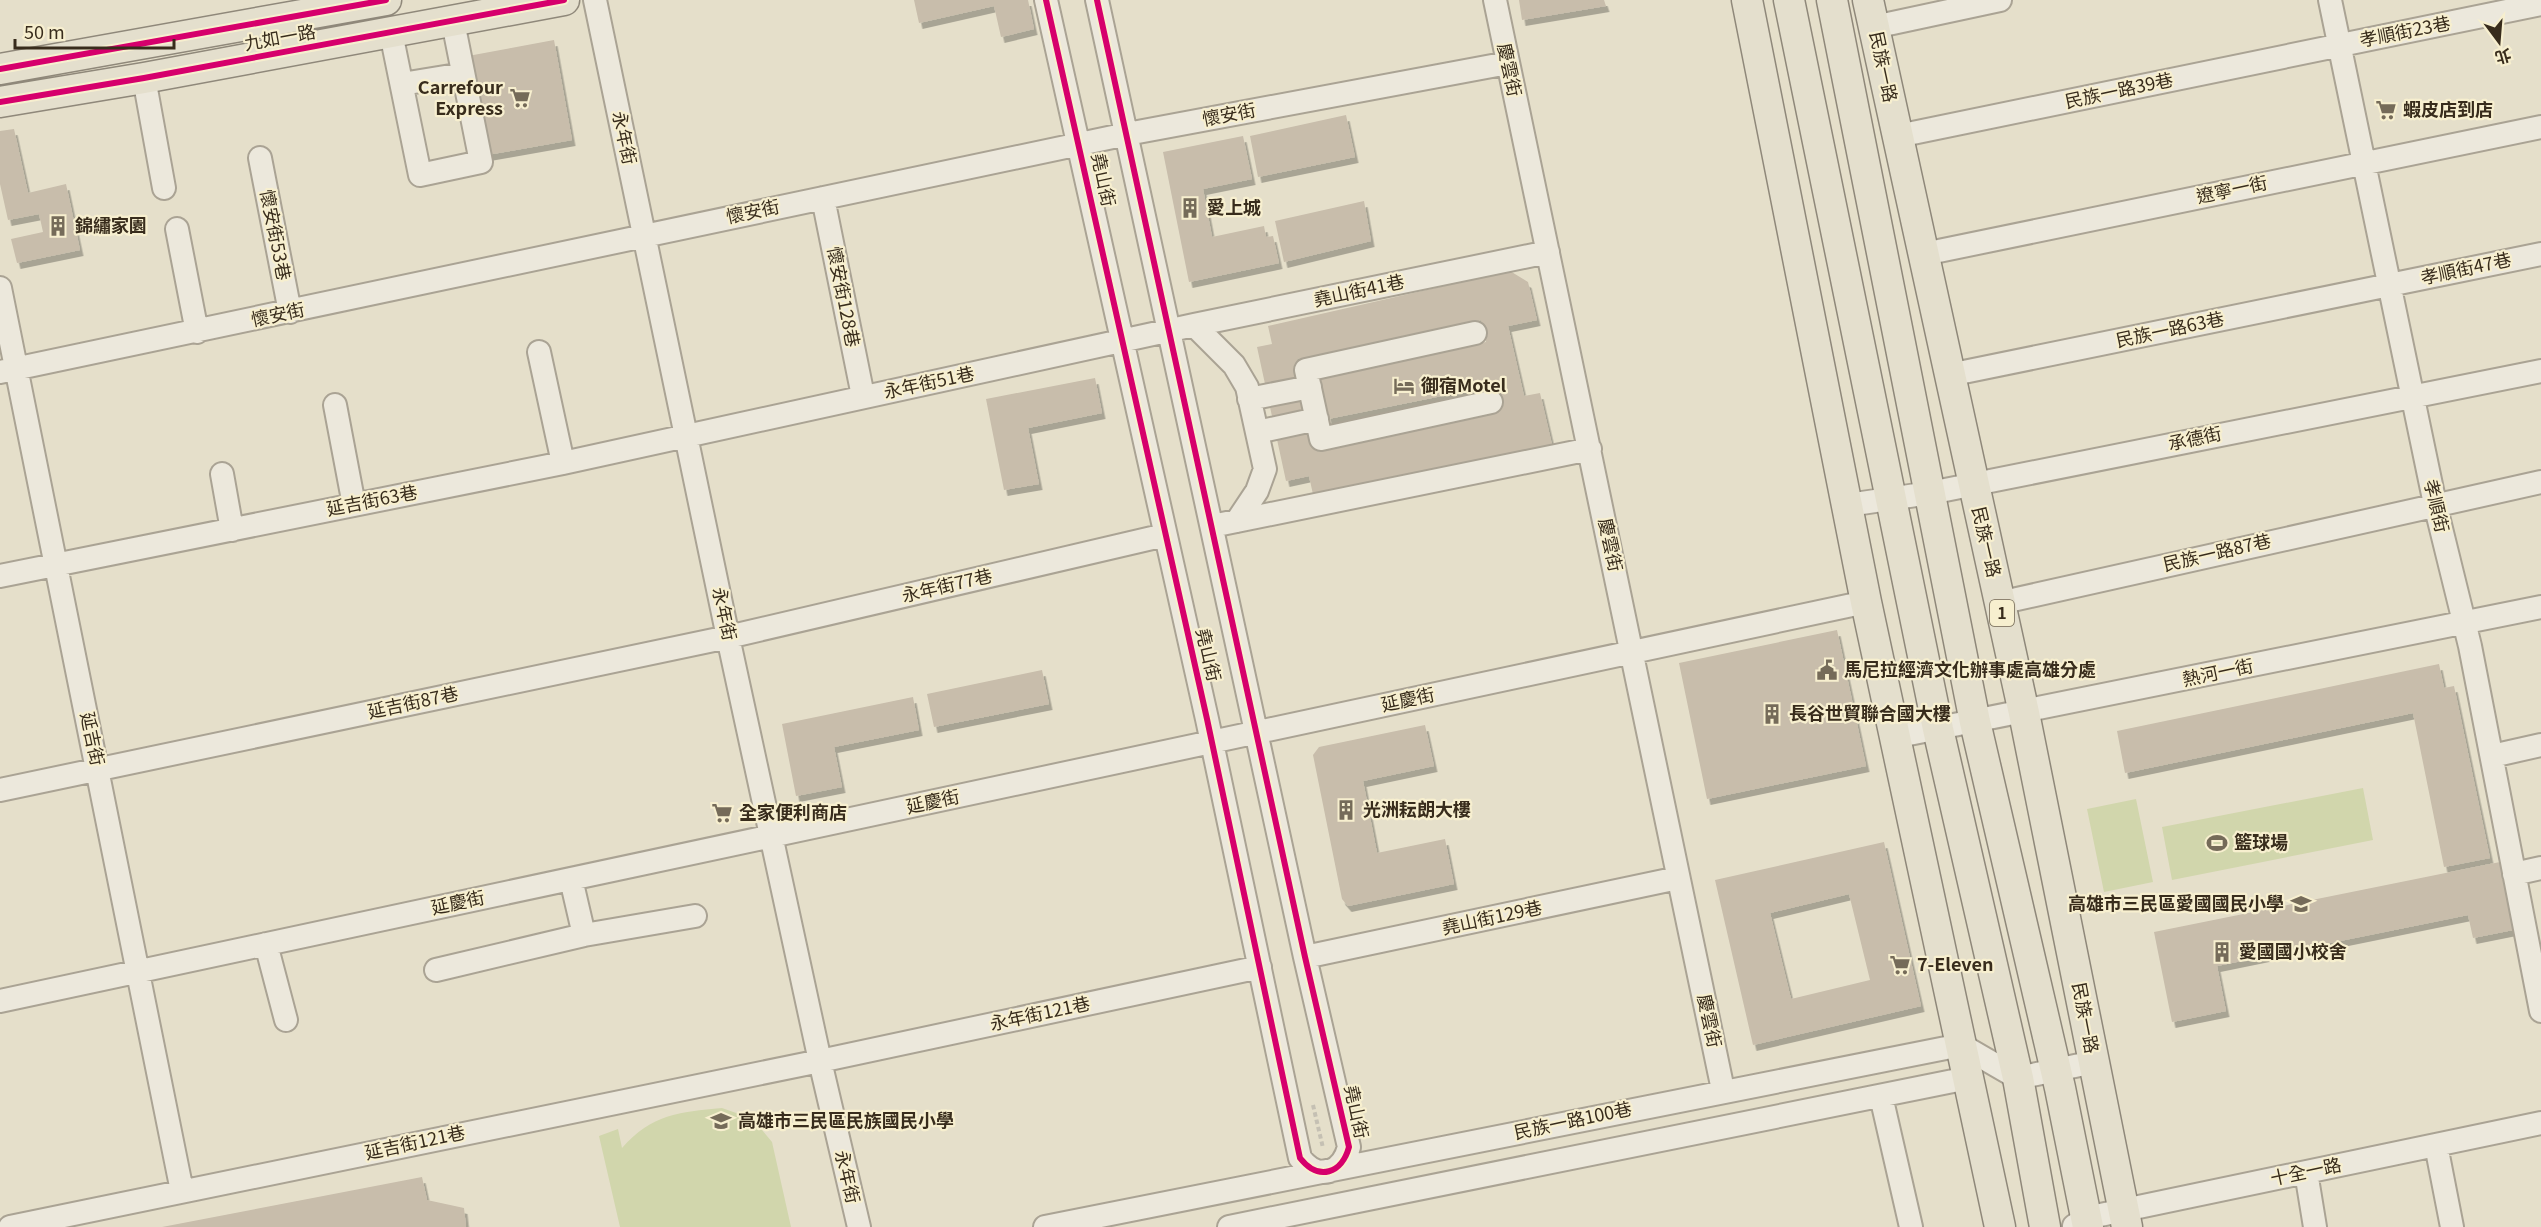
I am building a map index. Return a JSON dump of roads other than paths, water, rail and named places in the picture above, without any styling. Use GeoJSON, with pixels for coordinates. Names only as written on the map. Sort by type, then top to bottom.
{"type":"FeatureCollection","features":[{"type":"Feature","properties":{"kind":"main road","name":"九如一路"},"geometry":{"type":"LineString","coordinates":[[0,69],[306,8],[386,0]]}},
{"type":"Feature","properties":{"kind":"main road","name":"九如一路"},"geometry":{"type":"LineString","coordinates":[[0,102],[144,78],[564,0]]}},
{"type":"Feature","properties":{"kind":"main road"},"geometry":{"type":"LineString","coordinates":[[1748,0],[1866,602],[2000,1227]]}},
{"type":"Feature","properties":{"kind":"main road"},"geometry":{"type":"LineString","coordinates":[[1789,0],[1893,499],[1938,729],[2018,1078],[2045,1227]]}},
{"type":"Feature","properties":{"kind":"main road","name":"民族一路"},"geometry":{"type":"LineString","coordinates":[[1832,0],[1975,722],[2056,1071],[2082,1224]]}},
{"type":"Feature","properties":{"kind":"main road","name":"民族一路"},"geometry":{"type":"LineString","coordinates":[[1871,13],[2024,713],[2126,1219]]}},
{"type":"Feature","properties":{"kind":"street","name":"永年街"},"geometry":{"type":"LineString","coordinates":[[595,0],[688,435],[728,637],[820,1060],[859,1227]]}},
{"type":"Feature","properties":{"kind":"street","name":"堯山街"},"geometry":{"type":"LineString","coordinates":[[1046,0],[1212,742],[1300,1158],[1307,1167],[1315,1171],[1328,1172],[1341,1165],[1349,1147],[1305,957],[1097,0]]}},
{"type":"Feature","properties":{"kind":"street","name":"慶雲街"},"geometry":{"type":"LineString","coordinates":[[1495,0],[1724,1090]]}},
{"type":"Feature","properties":{"kind":"street"},"geometry":{"type":"LineString","coordinates":[[1871,13],[2000,0]]}},
{"type":"Feature","properties":{"kind":"street","name":"孝順街"},"geometry":{"type":"LineString","coordinates":[[2330,0],[2435,504],[2464,623],[2492,756],[2514,874],[2539,986],[2541,1011]]}},
{"type":"Feature","properties":{"kind":"street","name":"孝順街23巷"},"geometry":{"type":"LineString","coordinates":[[2340,45],[2541,4]]}},
{"type":"Feature","properties":{"kind":"street"},"geometry":{"type":"LineString","coordinates":[[391,33],[420,175],[481,162],[453,22]]}},
{"type":"Feature","properties":{"kind":"street","name":"民族一路39巷"},"geometry":{"type":"LineString","coordinates":[[1898,136],[2340,45]]}},
{"type":"Feature","properties":{"kind":"street","name":"懷安街"},"geometry":{"type":"LineString","coordinates":[[8,370],[197,332],[645,234],[1126,134],[1508,63]]}},
{"type":"Feature","properties":{"kind":"street"},"geometry":{"type":"LineString","coordinates":[[402,84],[463,74]]}},
{"type":"Feature","properties":{"kind":"street"},"geometry":{"type":"LineString","coordinates":[[144,78],[164,188]]}},
{"type":"Feature","properties":{"kind":"street","name":"遼寧一街"},"geometry":{"type":"LineString","coordinates":[[1924,254],[2541,127]]}},
{"type":"Feature","properties":{"kind":"street","name":"懷安街53巷"},"geometry":{"type":"LineString","coordinates":[[260,158],[290,312]]}},
{"type":"Feature","properties":{"kind":"street","name":"懷安街128巷"},"geometry":{"type":"LineString","coordinates":[[823,198],[863,396]]}},
{"type":"Feature","properties":{"kind":"street"},"geometry":{"type":"LineString","coordinates":[[177,229],[197,332]]}},
{"type":"Feature","properties":{"kind":"street","name":"堯山街41巷"},"geometry":{"type":"LineString","coordinates":[[1170,331],[1548,252]]}},
{"type":"Feature","properties":{"kind":"street","name":"孝順街47巷"},"geometry":{"type":"LineString","coordinates":[[2390,285],[2541,254]]}},
{"type":"Feature","properties":{"kind":"street","name":"民族一路63巷"},"geometry":{"type":"LineString","coordinates":[[1949,375],[2390,285]]}},
{"type":"Feature","properties":{"kind":"street","name":"延吉街"},"geometry":{"type":"LineString","coordinates":[[0,288],[8,370],[56,565],[182,1191]]}},
{"type":"Feature","properties":{"kind":"street"},"geometry":{"type":"LineString","coordinates":[[1194,325],[1234,364],[1246,387],[1265,469],[1257,491],[1236,521]]}},
{"type":"Feature","properties":{"kind":"street","name":"永年街51巷"},"geometry":{"type":"LineString","coordinates":[[688,435],[1170,331]]}},
{"type":"Feature","properties":{"kind":"street"},"geometry":{"type":"LineString","coordinates":[[1475,333],[1306,370],[1321,439],[1491,402]]}},
{"type":"Feature","properties":{"kind":"street"},"geometry":{"type":"LineString","coordinates":[[539,352],[563,463]]}},
{"type":"Feature","properties":{"kind":"street","name":"承德街"},"geometry":{"type":"LineString","coordinates":[[1848,505],[1973,485],[2413,394],[2541,371]]}},
{"type":"Feature","properties":{"kind":"street"},"geometry":{"type":"LineString","coordinates":[[1249,399],[1310,387]]}},
{"type":"Feature","properties":{"kind":"street"},"geometry":{"type":"LineString","coordinates":[[335,405],[354,505]]}},
{"type":"Feature","properties":{"kind":"street"},"geometry":{"type":"LineString","coordinates":[[1257,432],[1317,419]]}},
{"type":"Feature","properties":{"kind":"street","name":"延吉街63巷"},"geometry":{"type":"LineString","coordinates":[[0,576],[563,463],[688,435]]}},
{"type":"Feature","properties":{"kind":"street"},"geometry":{"type":"LineString","coordinates":[[1212,526],[1590,449]]}},
{"type":"Feature","properties":{"kind":"street"},"geometry":{"type":"LineString","coordinates":[[222,474],[232,530]]}},
{"type":"Feature","properties":{"kind":"street","name":"民族一路87巷"},"geometry":{"type":"LineString","coordinates":[[1999,603],[2541,482]]}},
{"type":"Feature","properties":{"kind":"street","name":"永年街77巷"},"geometry":{"type":"LineString","coordinates":[[728,637],[1165,535]]}},
{"type":"Feature","properties":{"kind":"street","name":"延慶街"},"geometry":{"type":"LineString","coordinates":[[0,1001],[1866,602]]}},
{"type":"Feature","properties":{"kind":"street","name":"熱河一街"},"geometry":{"type":"LineString","coordinates":[[1894,737],[2024,713],[2541,607]]}},
{"type":"Feature","properties":{"kind":"street","name":"延吉街87巷"},"geometry":{"type":"LineString","coordinates":[[0,790],[728,637]]}},
{"type":"Feature","properties":{"kind":"street"},"geometry":{"type":"LineString","coordinates":[[2492,756],[2541,745]]}},
{"type":"Feature","properties":{"kind":"street"},"geometry":{"type":"LineString","coordinates":[[2514,874],[2541,868]]}},
{"type":"Feature","properties":{"kind":"street","name":"堯山街129巷"},"geometry":{"type":"LineString","coordinates":[[1305,957],[1678,878]]}},
{"type":"Feature","properties":{"kind":"street"},"geometry":{"type":"LineString","coordinates":[[572,879],[584,935]]}},
{"type":"Feature","properties":{"kind":"street"},"geometry":{"type":"LineString","coordinates":[[436,970],[584,935],[695,916]]}},
{"type":"Feature","properties":{"kind":"street"},"geometry":{"type":"LineString","coordinates":[[266,944],[286,1020]]}},
{"type":"Feature","properties":{"kind":"street","name":"永年街121巷"},"geometry":{"type":"LineString","coordinates":[[820,1060],[1260,966]]}},
{"type":"Feature","properties":{"kind":"street"},"geometry":{"type":"LineString","coordinates":[[1961,1045],[2018,1078],[2094,1062]]}},
{"type":"Feature","properties":{"kind":"street","name":"民族一路100巷"},"geometry":{"type":"LineString","coordinates":[[1045,1227],[1328,1172],[1724,1090],[1961,1045]]}},
{"type":"Feature","properties":{"kind":"street","name":"延吉街121巷"},"geometry":{"type":"LineString","coordinates":[[10,1227],[820,1060]]}},
{"type":"Feature","properties":{"kind":"street"},"geometry":{"type":"LineString","coordinates":[[1229,1227],[1968,1077]]}},
{"type":"Feature","properties":{"kind":"street"},"geometry":{"type":"LineString","coordinates":[[1881,1096],[1911,1227]]}},
{"type":"Feature","properties":{"kind":"street","name":"十全一路"},"geometry":{"type":"LineString","coordinates":[[2082,1224],[2126,1219],[2306,1172],[2541,1123]]}},
{"type":"Feature","properties":{"kind":"street"},"geometry":{"type":"LineString","coordinates":[[2436,1145],[2452,1227]]}},
{"type":"Feature","properties":{"kind":"street"},"geometry":{"type":"LineString","coordinates":[[1328,1172],[1335,1205]]}},
{"type":"Feature","properties":{"kind":"street"},"geometry":{"type":"LineString","coordinates":[[2306,1172],[2315,1227]]}},
{"type":"Feature","properties":{"kind":"place","name":"Carrefour Express"},"geometry":{"type":"Point","coordinates":[520,98]}},
{"type":"Feature","properties":{"kind":"place","name":"蝦皮店到店"},"geometry":{"type":"Point","coordinates":[2386,110]}},
{"type":"Feature","properties":{"kind":"place","name":"愛上城"},"geometry":{"type":"Point","coordinates":[1190,208]}},
{"type":"Feature","properties":{"kind":"place","name":"錦繡家園"},"geometry":{"type":"Point","coordinates":[58,226]}},
{"type":"Feature","properties":{"kind":"place","name":"御宿Motel"},"geometry":{"type":"Point","coordinates":[1404,386]}},
{"type":"Feature","properties":{"kind":"place","name":"馬尼拉經濟文化辦事處高雄分處"},"geometry":{"type":"Point","coordinates":[1827,670]}},
{"type":"Feature","properties":{"kind":"place","name":"長谷世貿聯合國大樓"},"geometry":{"type":"Point","coordinates":[1772,714]}},
{"type":"Feature","properties":{"kind":"place","name":"光洲耘朗大樓"},"geometry":{"type":"Point","coordinates":[1346,810]}},
{"type":"Feature","properties":{"kind":"place","name":"全家便利商店"},"geometry":{"type":"Point","coordinates":[722,813]}},
{"type":"Feature","properties":{"kind":"place","name":"籃球場"},"geometry":{"type":"Point","coordinates":[2217,843]}},
{"type":"Feature","properties":{"kind":"place","name":"高雄市三民區愛國國民小學"},"geometry":{"type":"Point","coordinates":[2301,904]}},
{"type":"Feature","properties":{"kind":"place","name":"愛國國小校舍"},"geometry":{"type":"Point","coordinates":[2222,952]}},
{"type":"Feature","properties":{"kind":"place","name":"7-Eleven"},"geometry":{"type":"Point","coordinates":[1900,965]}},
{"type":"Feature","properties":{"kind":"place","name":"高雄市三民區民族國民小學"},"geometry":{"type":"Point","coordinates":[721,1121]}}]}
